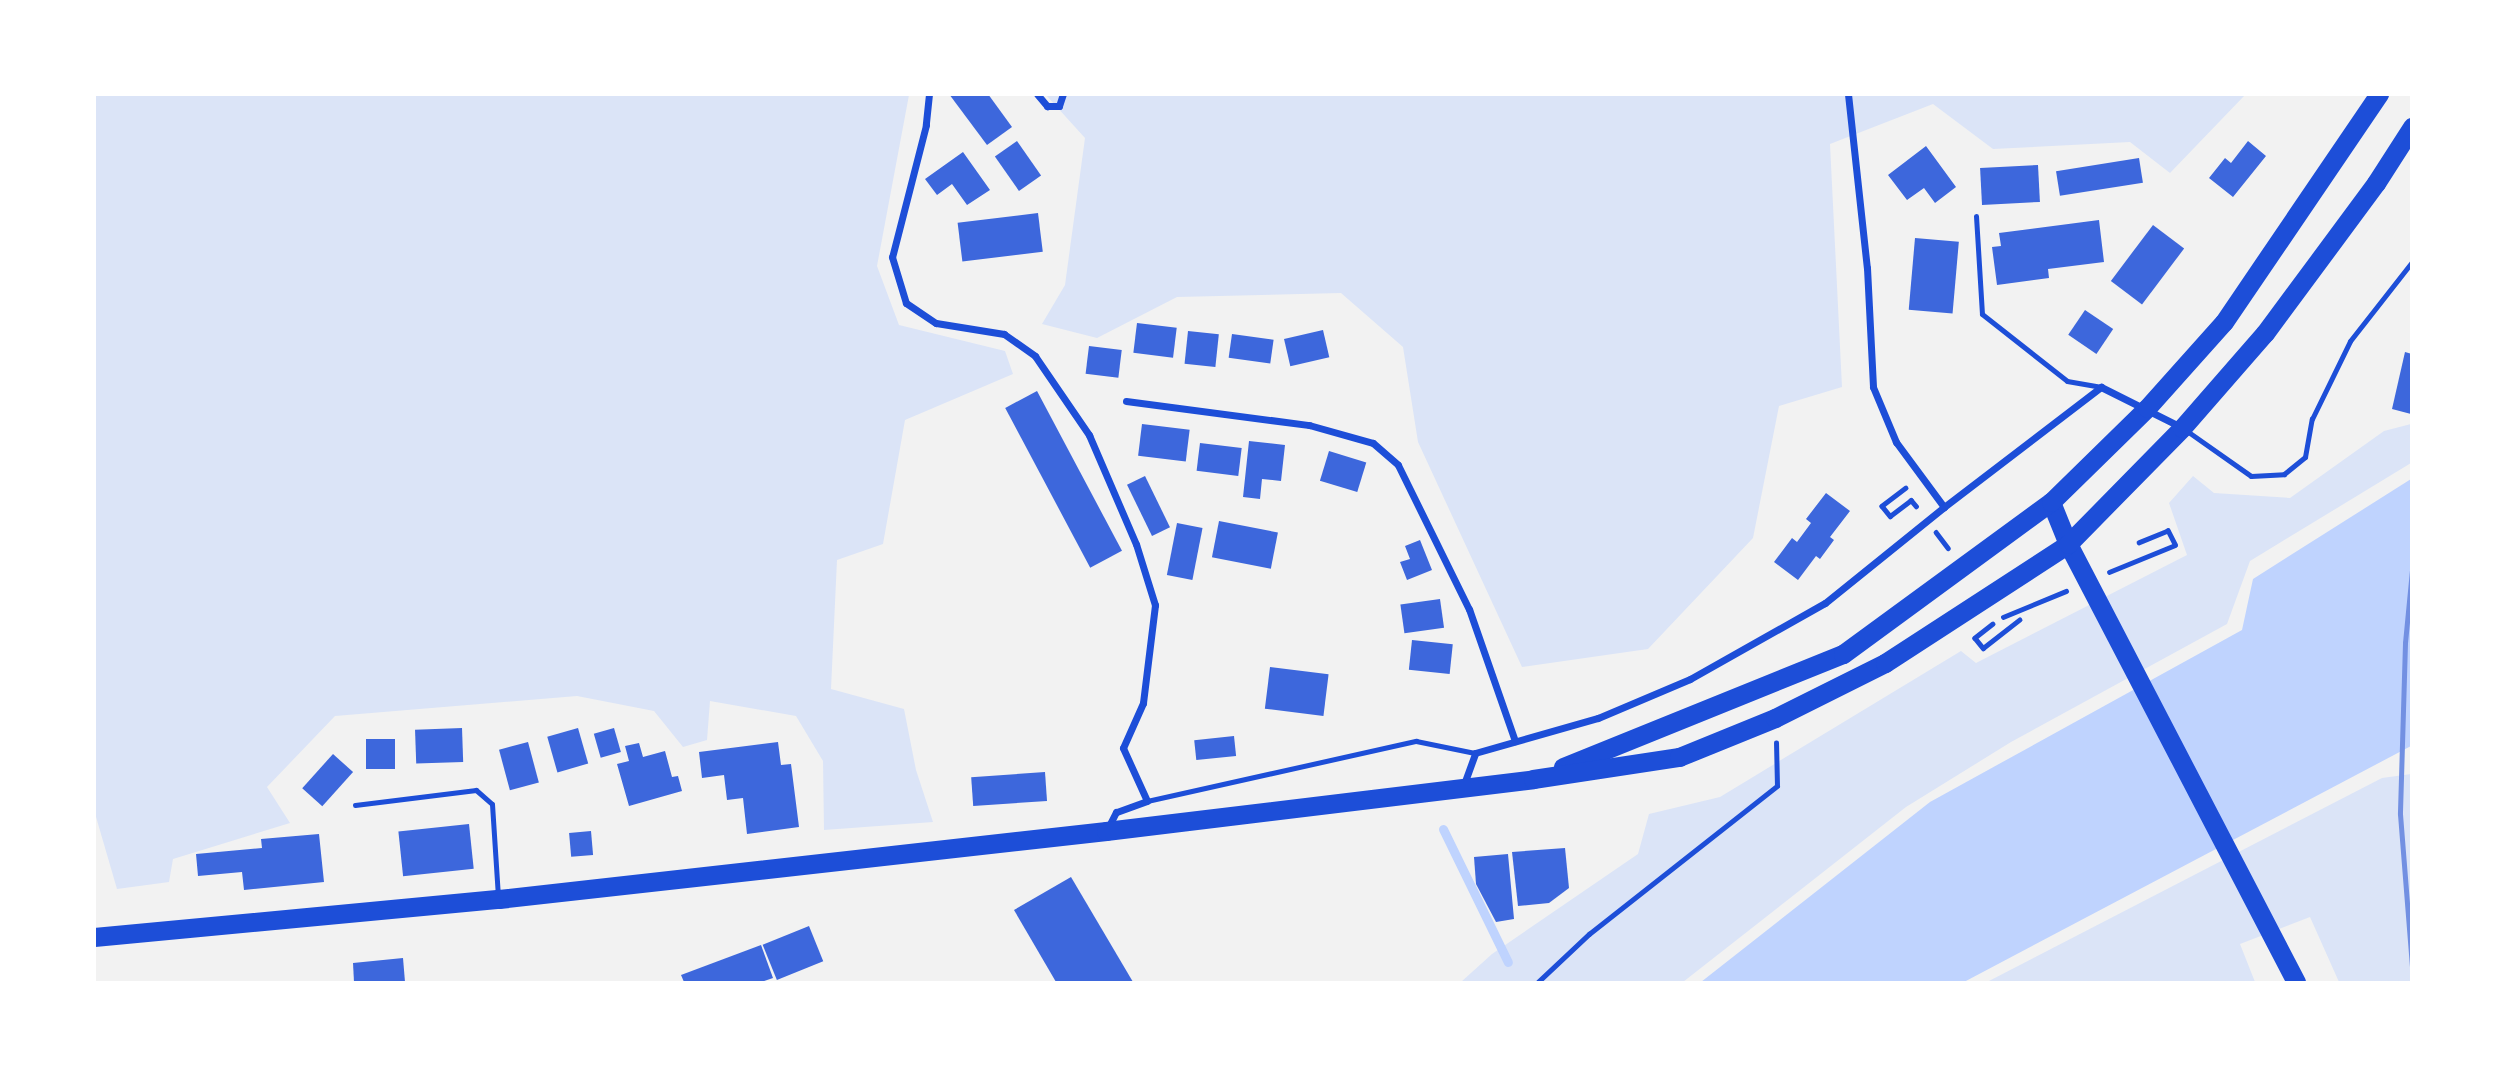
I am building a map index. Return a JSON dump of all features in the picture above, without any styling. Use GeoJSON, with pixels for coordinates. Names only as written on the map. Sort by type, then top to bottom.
{"type":"FeatureCollection","features":[{"type":"Feature","properties":{"kind":"highway"},"geometry":{"type":"LineString","coordinates":[[1533,779],[1843,654],[2051,502],[2147,408],[2224,322],[2379,94]]}},
{"type":"Feature","properties":{"kind":"highway"},"geometry":{"type":"LineString","coordinates":[[94,937],[499,899],[1106,831],[1533,779],[1679,757],[1775,718],[1885,663],[2068,544],[2182,428],[2265,334],[2375,183],[2412,127]]}},
{"type":"Feature","properties":{"kind":"highway"},"geometry":{"type":"LineString","coordinates":[[2051,502],[2068,544],[2123,645],[2296,982]]}},
{"type":"Feature","properties":{"kind":"street"},"geometry":{"type":"LineString","coordinates":[[929,94],[926,125],[892,257],[906,303],[936,323],[1004,334],[1035,356],[1089,435],[1136,544],[1155,605],[1143,703],[1123,748],[1147,801],[1116,813],[1106,831]]}},
{"type":"Feature","properties":{"kind":"street"},"geometry":{"type":"LineString","coordinates":[[1037,94],[1047,106],[1059,106],[1063,94]]}},
{"type":"Feature","properties":{"kind":"street"},"geometry":{"type":"LineString","coordinates":[[1848,94],[1867,268],[1873,387],[1896,442],[1944,507]]}},
{"type":"Feature","properties":{"kind":"street"},"geometry":{"type":"LineString","coordinates":[[1463,788],[1475,753],[1598,718],[1690,679],[1825,603],[1944,507],[2101,387],[2182,428]]}},
{"type":"Feature","properties":{"kind":"street"},"geometry":{"type":"LineString","coordinates":[[1126,401],[1309,425],[1373,443],[1398,465],[1469,609],[1515,741]]}},
{"type":"Feature","properties":{"kind":"lane"},"geometry":{"type":"LineString","coordinates":[[1976,216],[1982,314],[2067,381],[2101,387]]}},
{"type":"Feature","properties":{"kind":"lane"},"geometry":{"type":"LineString","coordinates":[[2182,428],[2251,476],[2284,474],[2305,457],[2312,419],[2350,341],[2412,262]]}},
{"type":"Feature","properties":{"kind":"lane"},"geometry":{"type":"LineString","coordinates":[[1147,801],[1416,741],[1475,753]]}},
{"type":"Feature","properties":{"kind":"lane"},"geometry":{"type":"LineString","coordinates":[[355,805],[477,790],[492,804],[499,899]]}},
{"type":"Feature","properties":{"kind":"path"},"geometry":{"type":"LineString","coordinates":[[1906,488],[1882,506],[1890,516],[1911,500]]}},
{"type":"Feature","properties":{"kind":"path"},"geometry":{"type":"LineString","coordinates":[[2139,543],[2168,531],[2175,545],[2140,559]]}},
{"type":"Feature","properties":{"kind":"path"},"geometry":{"type":"LineString","coordinates":[[2002,618],[1975,638],[1983,648],[2019,620]]}},
{"type":"Feature","properties":{"kind":"path"},"geometry":{"type":"LineString","coordinates":[[1538,982],[1590,933],[1777,786],[1775,718]]}},
{"type":"Feature","properties":{"kind":"shaded area"},"geometry":{"type":"Polygon","coordinates":[[[95,94],[909,95],[877,266],[899,325],[1005,351],[1013,374],[905,420],[883,544],[837,560],[831,689],[904,709],[916,770],[933,822],[824,830],[823,761],[796,716],[710,701],[707,740],[683,747],[654,711],[577,696],[335,716],[267,787],[290,823],[173,859],[169,882],[117,889],[94,810],[95,94]]]}},
{"type":"Feature","properties":{"kind":"shaded area"},"geometry":{"type":"Polygon","coordinates":[[[1046,95],[2245,95],[2170,173],[2130,142],[1993,149],[1933,104],[1830,144],[1842,387],[1779,406],[1753,538],[1648,649],[1522,667],[1418,442],[1403,347],[1341,293],[1177,297],[1097,338],[1042,324],[1065,285],[1085,138],[1046,95]]]}},
{"type":"Feature","properties":{"kind":"shaded area"},"geometry":{"type":"Polygon","coordinates":[[[2411,424],[2411,463],[2250,561],[2227,624],[2011,742],[1906,807],[1683,982],[1461,982],[1492,954],[1638,854],[1649,814],[1720,797],[1961,651],[1976,663],[2187,555],[2169,503],[2193,476],[2214,493],[2290,498],[2384,431],[2411,424]]]}},
{"type":"Feature","properties":{"kind":"shaded area"},"geometry":{"type":"Polygon","coordinates":[[[2411,774],[2411,982],[2339,982],[2310,917],[2240,944],[2255,982],[1987,982],[2382,778],[2411,774]]]}},
{"type":"Feature","properties":{"kind":"water"},"geometry":{"type":"Polygon","coordinates":[[[2411,479],[2411,746],[1964,982],[1701,982],[1930,802],[2242,630],[2253,579],[2411,479]]]}},
{"type":"Feature","properties":{"kind":"building"},"geometry":{"type":"Polygon","coordinates":[[[949,94],[988,94],[1012,127],[987,145],[949,94]]]}},
{"type":"Feature","properties":{"kind":"building"},"geometry":{"type":"Polygon","coordinates":[[[1017,141],[1041,175],[1019,191],[995,156],[1017,141]]]}},
{"type":"Feature","properties":{"kind":"building"},"geometry":{"type":"Polygon","coordinates":[[[2248,141],[2266,156],[2233,197],[2209,178],[2225,158],[2231,163],[2248,141]]]}},
{"type":"Feature","properties":{"kind":"building"},"geometry":{"type":"Polygon","coordinates":[[[1926,146],[1956,187],[1935,203],[1924,188],[1907,200],[1888,175],[1926,146]]]}},
{"type":"Feature","properties":{"kind":"building"},"geometry":{"type":"Polygon","coordinates":[[[963,152],[990,190],[967,205],[952,184],[937,195],[925,179],[963,152]]]}},
{"type":"Feature","properties":{"kind":"building"},"geometry":{"type":"Polygon","coordinates":[[[2139,158],[2143,183],[2060,196],[2056,171],[2139,158]]]}},
{"type":"Feature","properties":{"kind":"building"},"geometry":{"type":"Polygon","coordinates":[[[2038,165],[2040,202],[1982,205],[1980,168],[2038,165]]]}},
{"type":"Feature","properties":{"kind":"building"},"geometry":{"type":"Polygon","coordinates":[[[1038,213],[1043,252],[962,262],[958,223],[1038,213]]]}},
{"type":"Feature","properties":{"kind":"building"},"geometry":{"type":"Polygon","coordinates":[[[2099,220],[2104,262],[2048,269],[2049,278],[1997,285],[1992,247],[2001,246],[1999,233],[2099,220]]]}},
{"type":"Feature","properties":{"kind":"building"},"geometry":{"type":"Polygon","coordinates":[[[2153,225],[2184,248],[2142,304],[2111,281],[2153,225]]]}},
{"type":"Feature","properties":{"kind":"building"},"geometry":{"type":"Polygon","coordinates":[[[1915,238],[1959,242],[1953,314],[1909,310],[1915,238]]]}},
{"type":"Feature","properties":{"kind":"building"},"geometry":{"type":"Polygon","coordinates":[[[2085,310],[2113,329],[2096,354],[2068,335],[2085,310]]]}},
{"type":"Feature","properties":{"kind":"building"},"geometry":{"type":"Polygon","coordinates":[[[1137,323],[1177,328],[1173,358],[1133,353],[1137,323]]]}},
{"type":"Feature","properties":{"kind":"building"},"geometry":{"type":"Polygon","coordinates":[[[1323,330],[1329,357],[1290,366],[1284,339],[1323,330]]]}},
{"type":"Feature","properties":{"kind":"building"},"geometry":{"type":"Polygon","coordinates":[[[1188,331],[1219,334],[1215,367],[1185,364],[1188,331]]]}},
{"type":"Feature","properties":{"kind":"building"},"geometry":{"type":"Polygon","coordinates":[[[1232,334],[1274,340],[1270,364],[1229,358],[1232,334]]]}},
{"type":"Feature","properties":{"kind":"building"},"geometry":{"type":"Polygon","coordinates":[[[1089,346],[1122,350],[1118,378],[1086,374],[1089,346]]]}},
{"type":"Feature","properties":{"kind":"building"},"geometry":{"type":"Polygon","coordinates":[[[2405,352],[2412,354],[2411,414],[2392,409],[2405,352]]]}},
{"type":"Feature","properties":{"kind":"building"},"geometry":{"type":"Polygon","coordinates":[[[1037,391],[1122,551],[1090,568],[1005,408],[1037,391]]]}},
{"type":"Feature","properties":{"kind":"building"},"geometry":{"type":"Polygon","coordinates":[[[1142,424],[1190,430],[1186,462],[1138,456],[1142,424]]]}},
{"type":"Feature","properties":{"kind":"building"},"geometry":{"type":"Polygon","coordinates":[[[1249,441],[1285,445],[1281,481],[1262,479],[1260,499],[1243,497],[1249,441]]]}},
{"type":"Feature","properties":{"kind":"building"},"geometry":{"type":"Polygon","coordinates":[[[1200,443],[1242,448],[1238,476],[1197,471],[1200,443]]]}},
{"type":"Feature","properties":{"kind":"building"},"geometry":{"type":"Polygon","coordinates":[[[1329,451],[1366,462],[1357,492],[1320,481],[1329,451]]]}},
{"type":"Feature","properties":{"kind":"building"},"geometry":{"type":"Polygon","coordinates":[[[1145,476],[1170,527],[1152,536],[1127,485],[1145,476]]]}},
{"type":"Feature","properties":{"kind":"building"},"geometry":{"type":"Polygon","coordinates":[[[1826,493],[1850,511],[1830,537],[1834,540],[1820,559],[1816,556],[1798,580],[1774,562],[1792,538],[1797,542],[1811,523],[1806,519],[1826,493]]]}},
{"type":"Feature","properties":{"kind":"building"},"geometry":{"type":"Polygon","coordinates":[[[1219,521],[1278,532],[1271,569],[1212,557],[1219,521]]]}},
{"type":"Feature","properties":{"kind":"building"},"geometry":{"type":"Polygon","coordinates":[[[1177,523],[1203,528],[1192,580],[1167,575],[1177,523]]]}},
{"type":"Feature","properties":{"kind":"building"},"geometry":{"type":"Polygon","coordinates":[[[1420,540],[1432,570],[1407,580],[1400,562],[1410,559],[1405,546],[1420,540]]]}},
{"type":"Feature","properties":{"kind":"building"},"geometry":{"type":"Polygon","coordinates":[[[1440,599],[1444,628],[1404,633],[1400,605],[1440,599]]]}},
{"type":"Feature","properties":{"kind":"building"},"geometry":{"type":"Polygon","coordinates":[[[1412,640],[1453,644],[1450,674],[1409,670],[1412,640]]]}},
{"type":"Feature","properties":{"kind":"building"},"geometry":{"type":"Polygon","coordinates":[[[1270,667],[1329,674],[1323,716],[1265,709],[1270,667]]]}},
{"type":"Feature","properties":{"kind":"building"},"geometry":{"type":"Polygon","coordinates":[[[462,728],[463,762],[416,764],[415,730],[462,728]]]}},
{"type":"Feature","properties":{"kind":"building"},"geometry":{"type":"Polygon","coordinates":[[[578,728],[588,764],[557,772],[547,737],[578,728]]]}},
{"type":"Feature","properties":{"kind":"building"},"geometry":{"type":"Polygon","coordinates":[[[614,728],[621,752],[601,758],[594,734],[614,728]]]}},
{"type":"Feature","properties":{"kind":"building"},"geometry":{"type":"Polygon","coordinates":[[[1234,736],[1236,756],[1196,760],[1194,740],[1234,736]]]}},
{"type":"Feature","properties":{"kind":"building"},"geometry":{"type":"Polygon","coordinates":[[[366,739],[395,739],[395,769],[366,769],[366,739]]]}},
{"type":"Feature","properties":{"kind":"building"},"geometry":{"type":"Polygon","coordinates":[[[528,742],[539,783],[510,790],[499,750],[528,742]]]}},
{"type":"Feature","properties":{"kind":"building"},"geometry":{"type":"Polygon","coordinates":[[[778,742],[781,765],[791,764],[799,827],[747,834],[743,798],[727,800],[724,775],[702,778],[699,752],[778,742]]]}},
{"type":"Feature","properties":{"kind":"building"},"geometry":{"type":"Polygon","coordinates":[[[639,743],[643,757],[665,751],[672,777],[678,776],[682,791],[629,806],[617,764],[629,761],[625,746],[639,743]]]}},
{"type":"Feature","properties":{"kind":"building"},"geometry":{"type":"Polygon","coordinates":[[[333,754],[353,772],[322,806],[302,788],[333,754]]]}},
{"type":"Feature","properties":{"kind":"building"},"geometry":{"type":"Polygon","coordinates":[[[1045,772],[1047,801],[973,806],[971,777],[1045,772]]]}},
{"type":"Feature","properties":{"kind":"building"},"geometry":{"type":"Polygon","coordinates":[[[469,824],[474,869],[403,876],[398,831],[469,824]]]}},
{"type":"Feature","properties":{"kind":"building"},"geometry":{"type":"Polygon","coordinates":[[[591,831],[593,855],[571,857],[569,833],[591,831]]]}},
{"type":"Feature","properties":{"kind":"building"},"geometry":{"type":"Polygon","coordinates":[[[319,834],[324,882],[244,890],[242,872],[198,876],[196,854],[262,848],[261,839],[319,834]]]}},
{"type":"Feature","properties":{"kind":"building"},"geometry":{"type":"Polygon","coordinates":[[[1565,848],[1569,888],[1549,903],[1518,906],[1512,852],[1565,848]]]}},
{"type":"Feature","properties":{"kind":"building"},"geometry":{"type":"Polygon","coordinates":[[[1508,854],[1514,919],[1496,922],[1476,884],[1474,857],[1508,854]]]}},
{"type":"Feature","properties":{"kind":"building"},"geometry":{"type":"Polygon","coordinates":[[[1071,877],[1133,982],[1056,982],[1014,910],[1071,877]]]}},
{"type":"Feature","properties":{"kind":"building"},"geometry":{"type":"Polygon","coordinates":[[[809,926],[823,961],[777,980],[763,945],[809,926]]]}},
{"type":"Feature","properties":{"kind":"building"},"geometry":{"type":"Polygon","coordinates":[[[761,945],[773,978],[761,982],[684,982],[681,975],[761,945]]]}},
{"type":"Feature","properties":{"kind":"building"},"geometry":{"type":"Polygon","coordinates":[[[403,958],[405,982],[354,982],[353,963],[403,958]]]}},
{"type":"Feature","properties":{"kind":"waterway"},"geometry":{"type":"LineString","coordinates":[[1443,829],[1508,962]]}},
{"type":"Feature","properties":{"kind":"railway"},"geometry":{"type":"LineString","coordinates":[[2412,570],[2405,643],[2400,814],[2412,967]]}}]}
